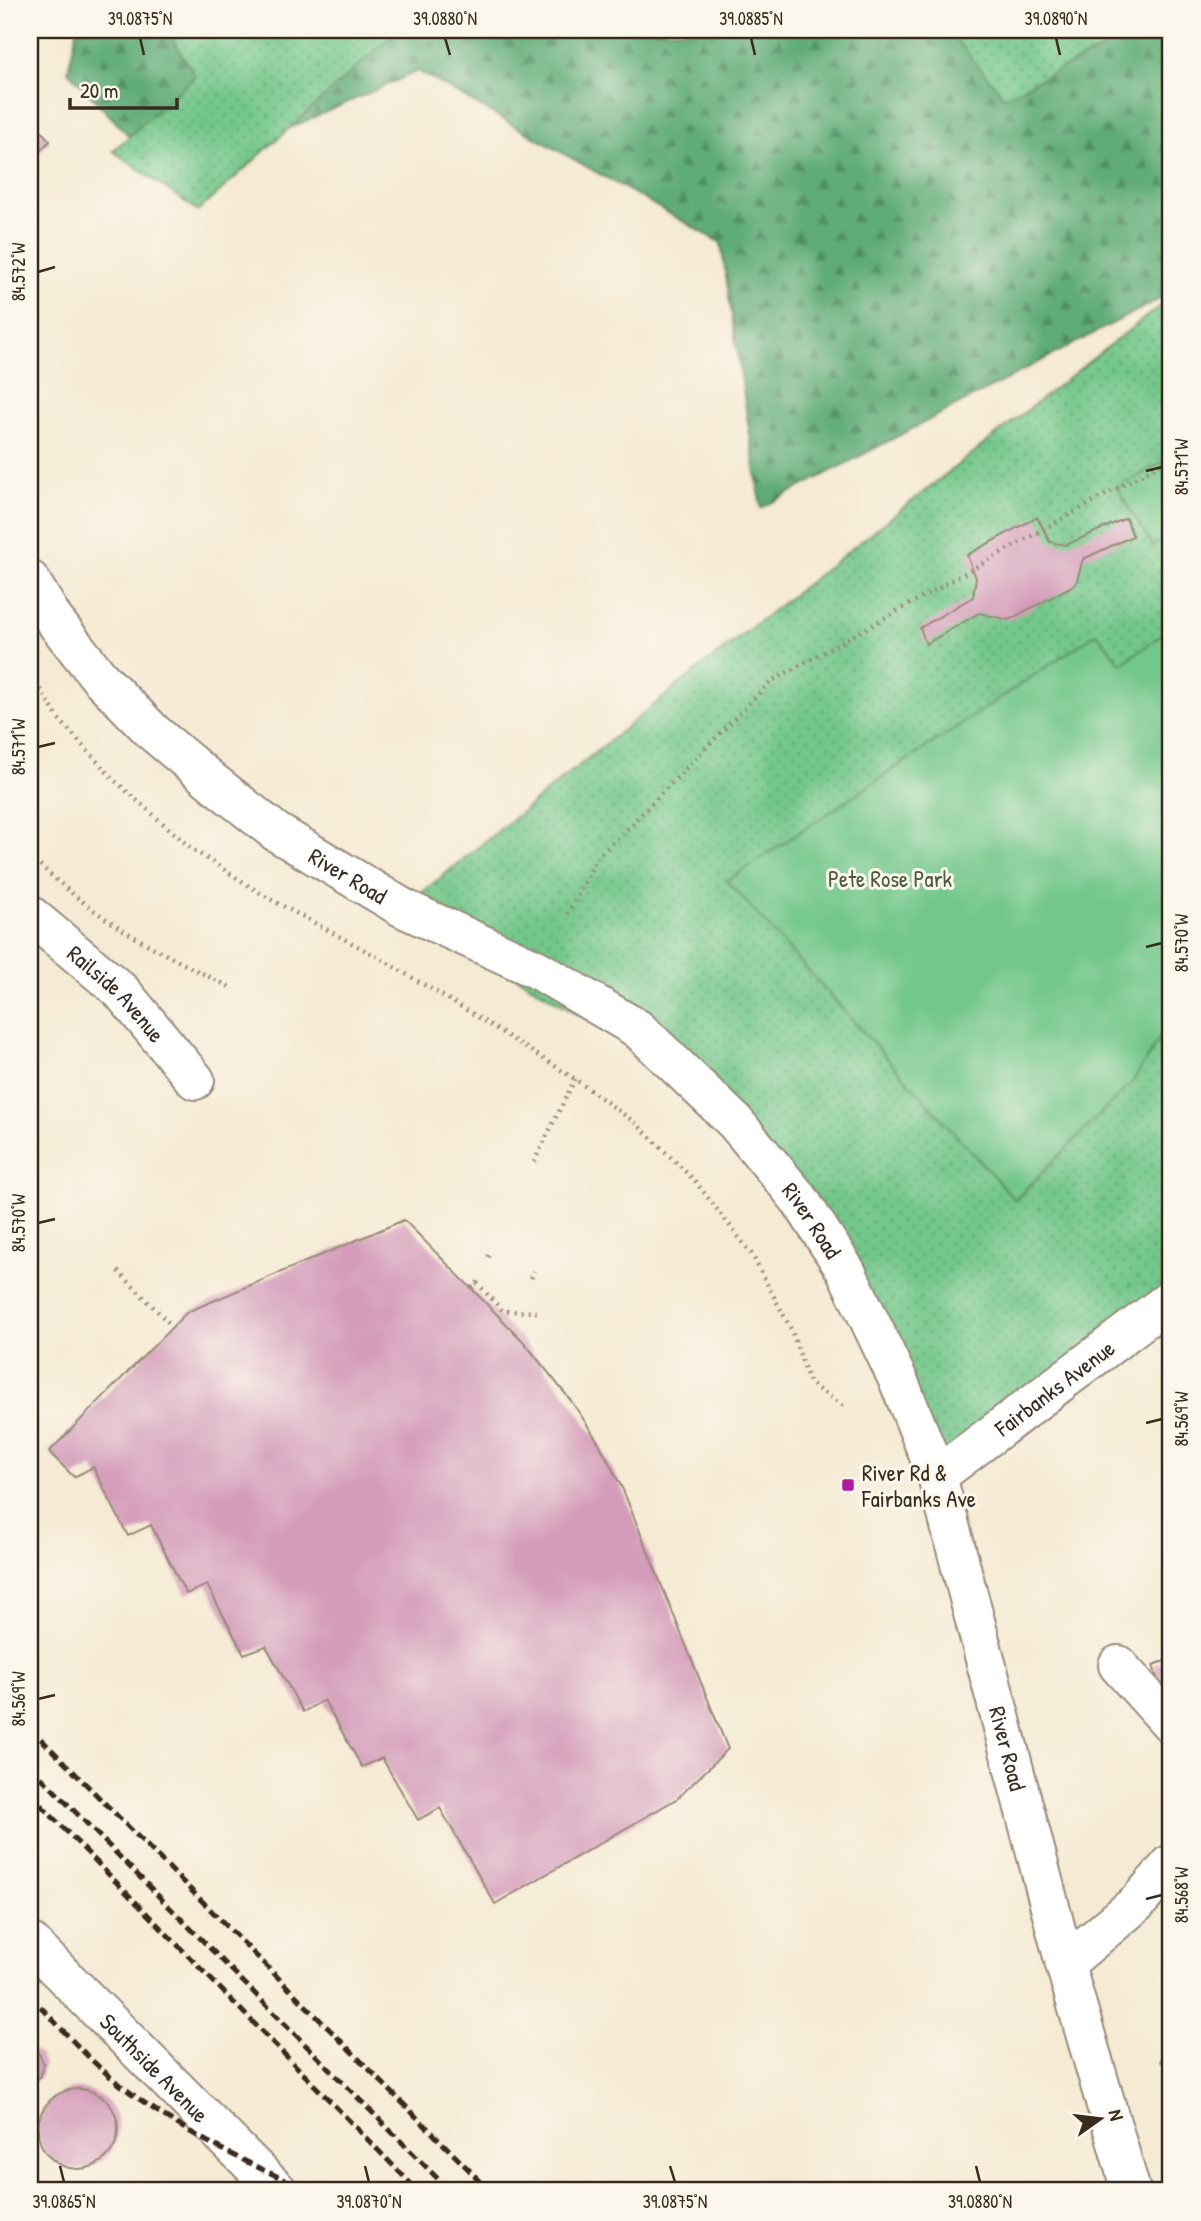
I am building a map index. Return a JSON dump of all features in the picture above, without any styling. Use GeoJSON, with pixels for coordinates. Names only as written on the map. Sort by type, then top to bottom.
{"type":"FeatureCollection","features":[{"type":"Feature","properties":{"kind":"main road","name":"River Road"},"geometry":{"type":"LineString","coordinates":[[30,580],[54,620],[99,677],[154,733],[276,832],[403,908],[538,970],[638,1028],[734,1122],[800,1200],[846,1271],[899,1382],[937,1476],[1065,1964],[1131,2191]]}},
{"type":"Feature","properties":{"kind":"main road","name":"Railside Avenue"},"geometry":{"type":"LineString","coordinates":[[30,915],[121,991],[195,1080]]}},
{"type":"Feature","properties":{"kind":"main road","name":"Fairbanks Avenue"},"geometry":{"type":"LineString","coordinates":[[937,1476],[1171,1299]]}},
{"type":"Feature","properties":{"kind":"main road"},"geometry":{"type":"LineString","coordinates":[[1118,1665],[1171,1724]]}},
{"type":"Feature","properties":{"kind":"main road"},"geometry":{"type":"LineString","coordinates":[[1065,1964],[1138,1902],[1171,1864]]}},
{"type":"Feature","properties":{"kind":"main road","name":"Southside Avenue"},"geometry":{"type":"LineString","coordinates":[[30,1942],[278,2191]]}},
{"type":"Feature","properties":{"kind":"path"},"geometry":{"type":"LineString","coordinates":[[567,914],[599,855],[620,837],[770,682],[1171,458]]}},
{"type":"Feature","properties":{"kind":"path"},"geometry":{"type":"LineString","coordinates":[[30,671],[58,718],[113,779],[192,849],[268,898],[376,956],[452,1001],[575,1079],[638,1125],[695,1181],[751,1253],[790,1329],[810,1384],[844,1406]]}},
{"type":"Feature","properties":{"kind":"path"},"geometry":{"type":"LineString","coordinates":[[30,855],[104,918],[161,952],[230,987]]}},
{"type":"Feature","properties":{"kind":"path"},"geometry":{"type":"LineString","coordinates":[[534,1162],[575,1079]]}},
{"type":"Feature","properties":{"kind":"path"},"geometry":{"type":"LineString","coordinates":[[488,1257],[491,1251]]}},
{"type":"Feature","properties":{"kind":"path"},"geometry":{"type":"LineString","coordinates":[[118,1271],[173,1327]]}},
{"type":"Feature","properties":{"kind":"path"},"geometry":{"type":"LineString","coordinates":[[531,1278],[534,1271]]}},
{"type":"Feature","properties":{"kind":"path"},"geometry":{"type":"LineString","coordinates":[[472,1288],[477,1283],[503,1311],[537,1312]]}},
{"type":"Feature","properties":{"kind":"path"},"geometry":{"type":"LineString","coordinates":[[1160,2062],[1171,2059]]}},
{"type":"Feature","properties":{"kind":"green space"},"geometry":{"type":"Polygon","coordinates":[[[77,30],[1171,30],[1171,293],[761,508],[721,243],[418,71],[171,181],[68,71],[77,30]]]}},
{"type":"Feature","properties":{"kind":"green space"},"geometry":{"type":"Polygon","coordinates":[[[167,30],[398,30],[198,211],[113,151],[195,76],[167,30]]]}},
{"type":"Feature","properties":{"kind":"green space"},"geometry":{"type":"Polygon","coordinates":[[[948,30],[1140,30],[1004,97],[948,30]]]}},
{"type":"Feature","properties":{"kind":"green space","name":"Pete Rose Park"},"geometry":{"type":"Polygon","coordinates":[[[1171,297],[1171,1299],[937,1476],[846,1271],[703,1090],[403,908],[676,687],[1171,297]]]}},
{"type":"Feature","properties":{"kind":"green space"},"geometry":{"type":"Polygon","coordinates":[[[1171,458],[1171,536],[1153,546],[1117,488],[1171,458]]]}},
{"type":"Feature","properties":{"kind":"green space"},"geometry":{"type":"Polygon","coordinates":[[[1171,628],[1171,1019],[1133,1081],[1015,1200],[727,881],[1097,633],[1121,664],[1171,628]]]}},
{"type":"Feature","properties":{"kind":"building"},"geometry":{"type":"Polygon","coordinates":[[[30,119],[50,141],[30,161],[30,119]]]}},
{"type":"Feature","properties":{"kind":"building"},"geometry":{"type":"Polygon","coordinates":[[[1037,517],[1050,542],[1066,545],[1126,518],[1133,536],[1083,559],[1076,584],[1009,620],[979,613],[926,644],[920,628],[973,597],[976,578],[967,555],[1037,517]]]}},
{"type":"Feature","properties":{"kind":"building"},"geometry":{"type":"Polygon","coordinates":[[[404,1220],[523,1341],[572,1402],[599,1443],[623,1490],[728,1749],[678,1798],[495,1904],[440,1808],[418,1820],[382,1758],[362,1767],[324,1700],[303,1712],[266,1646],[244,1654],[207,1585],[186,1594],[151,1525],[128,1536],[93,1467],[74,1477],[49,1452],[187,1312],[404,1220]]]}},
{"type":"Feature","properties":{"kind":"building"},"geometry":{"type":"Polygon","coordinates":[[[1171,1659],[1171,1703],[1165,1705],[1153,1665],[1171,1659]]]}},
{"type":"Feature","properties":{"kind":"building"},"geometry":{"type":"Polygon","coordinates":[[[30,2048],[39,2054],[44,2064],[40,2077],[30,2084],[30,2048]]]}},
{"type":"Feature","properties":{"kind":"building"},"geometry":{"type":"Polygon","coordinates":[[[78,2089],[93,2092],[106,2101],[115,2114],[118,2129],[115,2144],[106,2157],[93,2166],[78,2169],[63,2166],[50,2157],[41,2144],[38,2129],[41,2114],[50,2101],[63,2092],[78,2089]]]}},
{"type":"Feature","properties":{"kind":"railway"},"geometry":{"type":"LineString","coordinates":[[30,1728],[490,2191]]}},
{"type":"Feature","properties":{"kind":"railway"},"geometry":{"type":"LineString","coordinates":[[30,1766],[450,2191]]}},
{"type":"Feature","properties":{"kind":"railway"},"geometry":{"type":"LineString","coordinates":[[30,1794],[418,2191]]}},
{"type":"Feature","properties":{"kind":"railway"},"geometry":{"type":"LineString","coordinates":[[30,1996],[95,2063],[140,2100],[211,2143],[311,2191]]}},
{"type":"Feature","properties":{"kind":"place","name":"River Rd & Fairbanks Ave"},"geometry":{"type":"Point","coordinates":[848,1485]}}]}
